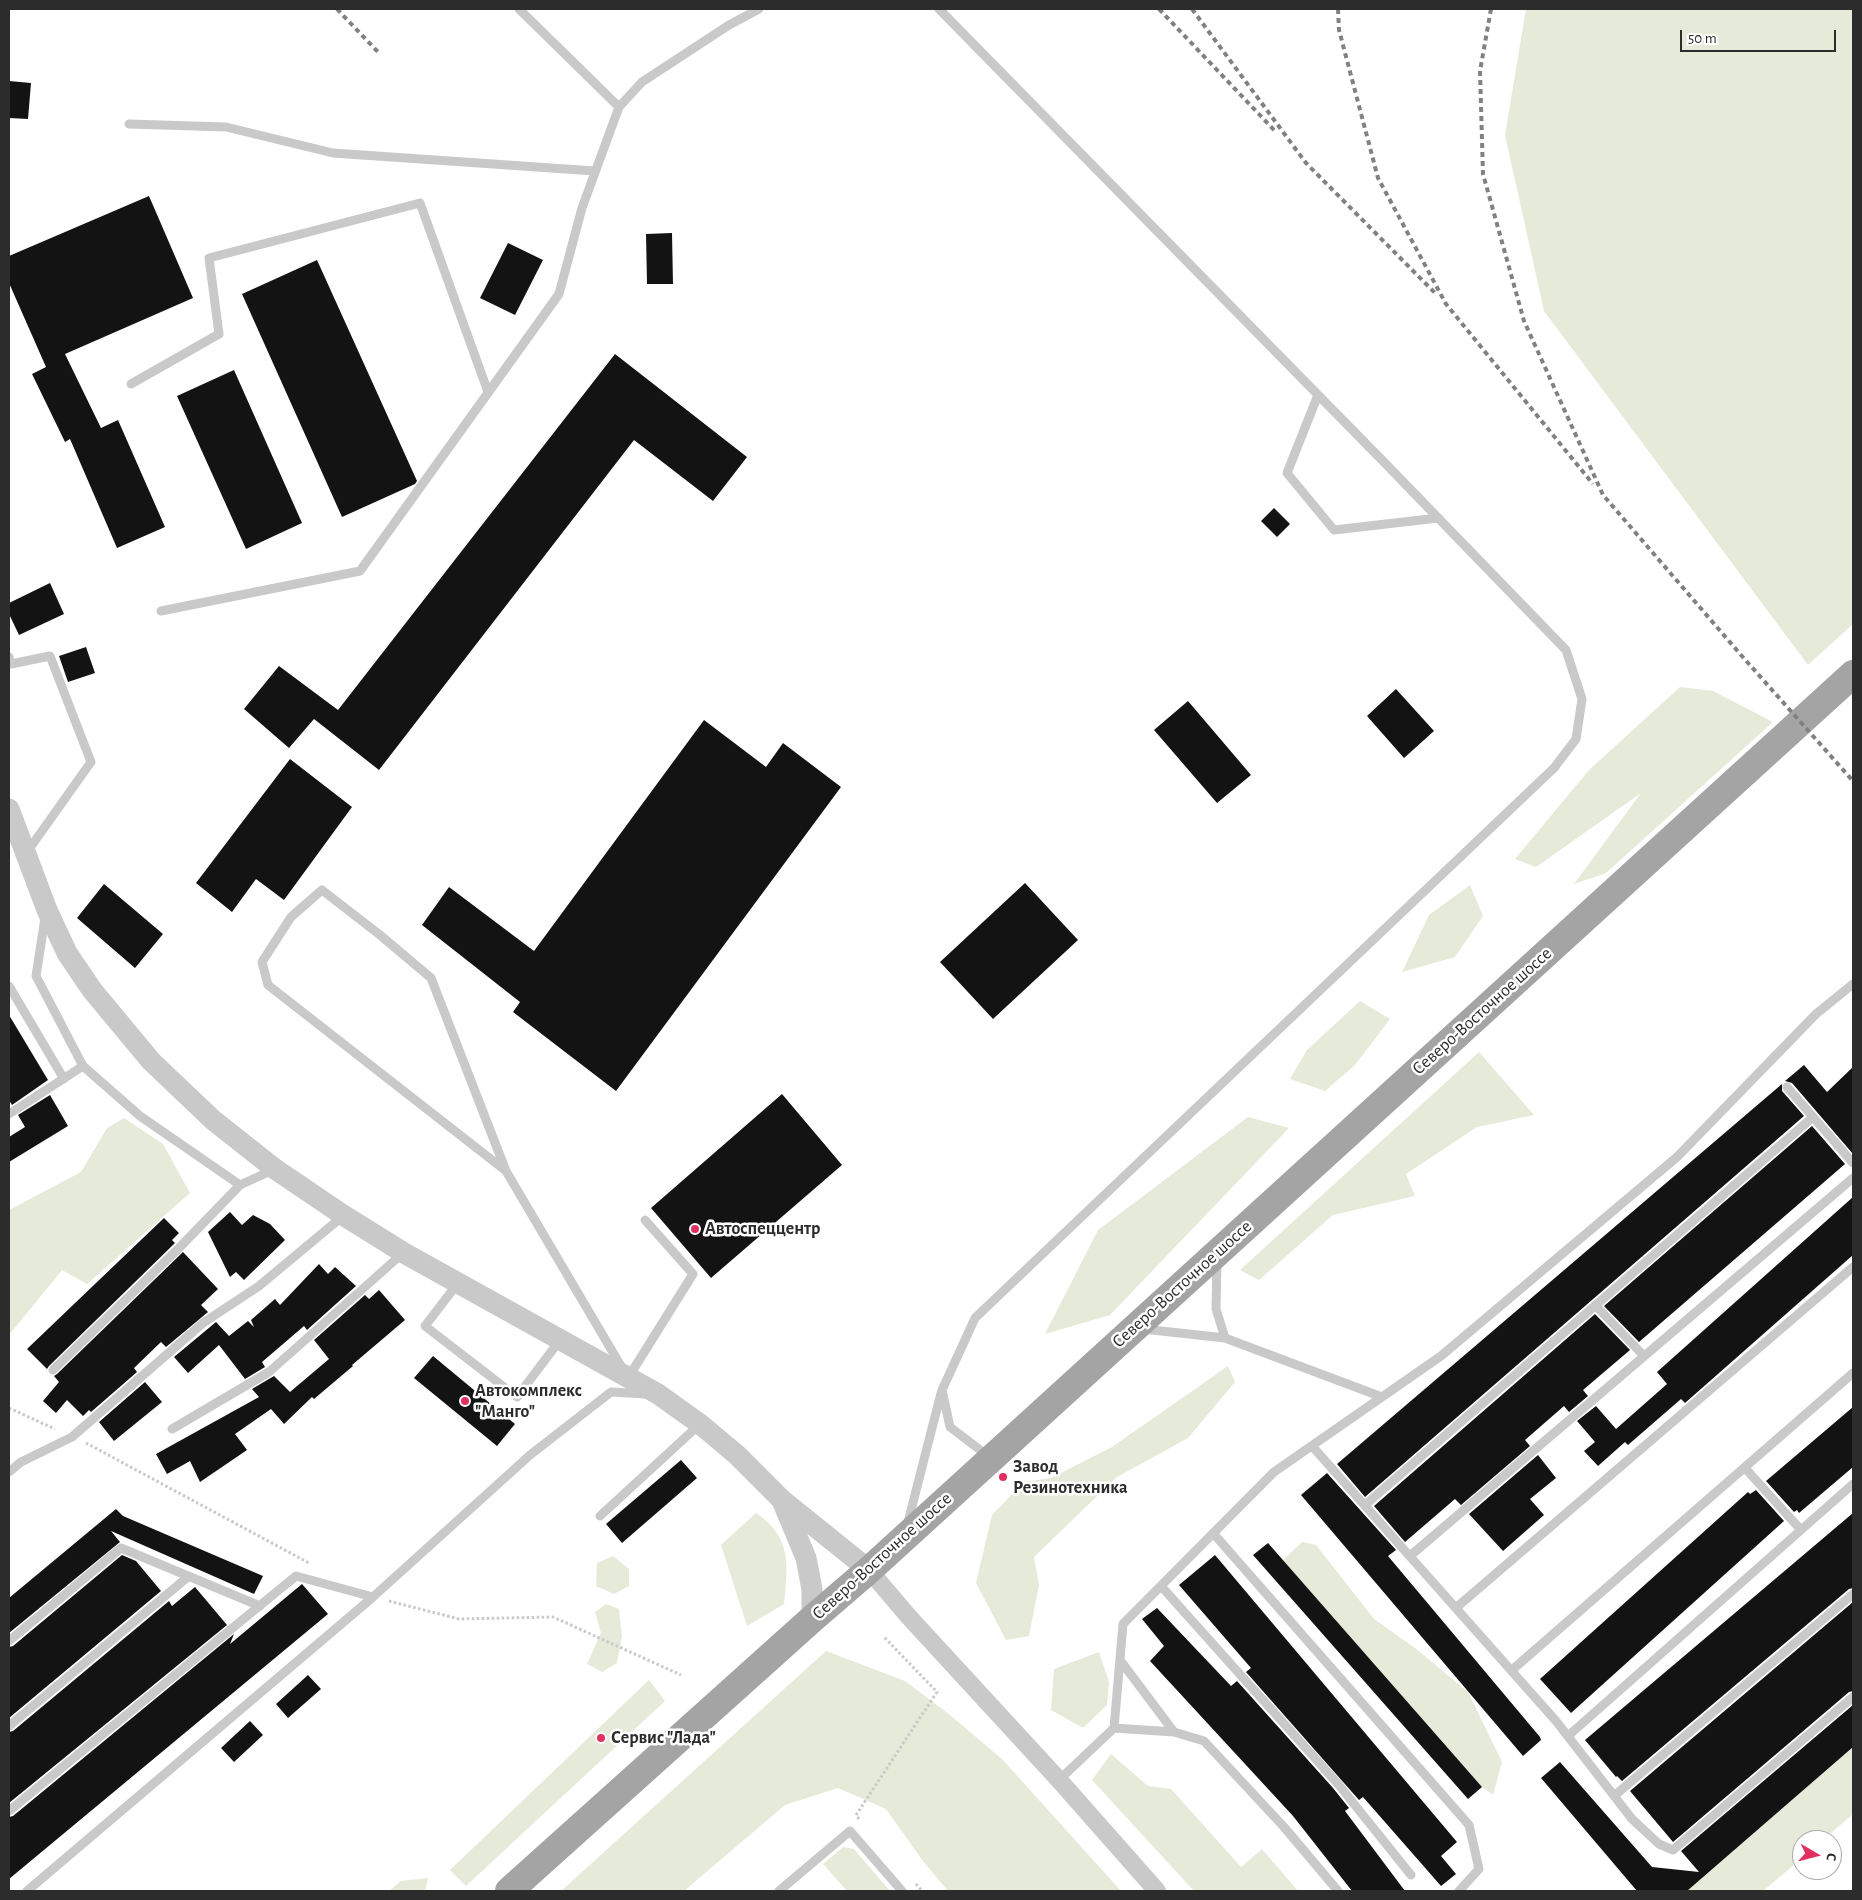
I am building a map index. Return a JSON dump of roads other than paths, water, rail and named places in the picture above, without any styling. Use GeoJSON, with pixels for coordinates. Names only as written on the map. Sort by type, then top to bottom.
{"type":"FeatureCollection","features":[{"type":"Feature","properties":{"kind":"main road","name":"Северо-Восточное шоссе"},"geometry":{"type":"LineString","coordinates":[[509,1891],[869,1570],[904,1536],[1853,674]]}},
{"type":"Feature","properties":{"kind":"street"},"geometry":{"type":"LineString","coordinates":[[9,809],[46,910],[67,953],[92,990],[151,1061],[213,1120],[275,1169],[343,1215],[404,1253],[658,1394],[700,1424],[737,1455],[782,1500],[869,1570],[909,1617],[1059,1780],[1157,1891]]}},
{"type":"Feature","properties":{"kind":"street"},"geometry":{"type":"LineString","coordinates":[[782,1500],[806,1558],[812,1589],[812,1619]]}},
{"type":"Feature","properties":{"kind":"lane"},"geometry":{"type":"LineString","coordinates":[[519,9],[619,107]]}},
{"type":"Feature","properties":{"kind":"lane"},"geometry":{"type":"LineString","coordinates":[[162,611],[360,571],[559,294],[582,208],[619,107],[642,82],[729,25],[759,9]]}},
{"type":"Feature","properties":{"kind":"lane"},"geometry":{"type":"LineString","coordinates":[[904,1536],[942,1390],[975,1318],[1554,768],[1576,739],[1582,698],[1566,650],[939,9]]}},
{"type":"Feature","properties":{"kind":"lane"},"geometry":{"type":"LineString","coordinates":[[130,124],[226,126],[333,153],[595,171]]}},
{"type":"Feature","properties":{"kind":"lane"},"geometry":{"type":"LineString","coordinates":[[131,384],[219,334],[209,258],[420,203],[488,392]]}},
{"type":"Feature","properties":{"kind":"lane"},"geometry":{"type":"LineString","coordinates":[[1318,395],[1287,473],[1334,530],[1438,518]]}},
{"type":"Feature","properties":{"kind":"lane"},"geometry":{"type":"LineString","coordinates":[[9,657],[11,664],[50,656],[91,762],[26,854]]}},
{"type":"Feature","properties":{"kind":"lane"},"geometry":{"type":"LineString","coordinates":[[506,1171],[268,985],[262,962],[291,917],[322,890],[431,978],[506,1171],[628,1378],[693,1274],[645,1220]]}},
{"type":"Feature","properties":{"kind":"lane"},"geometry":{"type":"LineString","coordinates":[[46,910],[36,976],[83,1066],[140,1116],[240,1185]]}},
{"type":"Feature","properties":{"kind":"lane"},"geometry":{"type":"LineString","coordinates":[[1059,1780],[1114,1728],[1123,1624],[1274,1472],[1441,1356],[1677,1156],[1816,1014],[1853,984]]}},
{"type":"Feature","properties":{"kind":"lane"},"geometry":{"type":"LineString","coordinates":[[9,986],[64,1079]]}},
{"type":"Feature","properties":{"kind":"lane"},"geometry":{"type":"LineString","coordinates":[[9,1114],[83,1066]]}},
{"type":"Feature","properties":{"kind":"lane"},"geometry":{"type":"LineString","coordinates":[[1788,1087],[1853,1163]]}},
{"type":"Feature","properties":{"kind":"lane"},"geometry":{"type":"LineString","coordinates":[[1365,1505],[1813,1117]]}},
{"type":"Feature","properties":{"kind":"lane"},"geometry":{"type":"LineString","coordinates":[[53,1370],[181,1246],[240,1185],[275,1169]]}},
{"type":"Feature","properties":{"kind":"lane"},"geometry":{"type":"LineString","coordinates":[[1410,1556],[1853,1178]]}},
{"type":"Feature","properties":{"kind":"lane"},"geometry":{"type":"LineString","coordinates":[[9,1472],[21,1462],[72,1437],[203,1323],[259,1286],[343,1215]]}},
{"type":"Feature","properties":{"kind":"lane"},"geometry":{"type":"LineString","coordinates":[[1217,1252],[1216,1309],[1225,1338]]}},
{"type":"Feature","properties":{"kind":"lane"},"geometry":{"type":"LineString","coordinates":[[172,1429],[269,1372],[404,1253]]}},
{"type":"Feature","properties":{"kind":"lane"},"geometry":{"type":"LineString","coordinates":[[1456,1608],[1853,1267]]}},
{"type":"Feature","properties":{"kind":"lane"},"geometry":{"type":"LineString","coordinates":[[458,1283],[425,1326],[517,1397],[560,1340]]}},
{"type":"Feature","properties":{"kind":"lane"},"geometry":{"type":"LineString","coordinates":[[1595,1305],[1644,1356]]}},
{"type":"Feature","properties":{"kind":"lane"},"geometry":{"type":"LineString","coordinates":[[1134,1328],[1225,1338],[1382,1397]]}},
{"type":"Feature","properties":{"kind":"lane"},"geometry":{"type":"LineString","coordinates":[[1512,1670],[1853,1373]]}},
{"type":"Feature","properties":{"kind":"lane"},"geometry":{"type":"LineString","coordinates":[[942,1390],[950,1428],[990,1458]]}},
{"type":"Feature","properties":{"kind":"lane"},"geometry":{"type":"LineString","coordinates":[[27,1891],[373,1597],[530,1455],[611,1392],[658,1394]]}},
{"type":"Feature","properties":{"kind":"lane"},"geometry":{"type":"LineString","coordinates":[[600,1516],[700,1424]]}},
{"type":"Feature","properties":{"kind":"lane"},"geometry":{"type":"LineString","coordinates":[[1312,1446],[1512,1670],[1568,1736],[1632,1819],[1658,1844],[1673,1850],[1853,1697]]}},
{"type":"Feature","properties":{"kind":"lane"},"geometry":{"type":"LineString","coordinates":[[1744,1468],[1801,1530]]}},
{"type":"Feature","properties":{"kind":"lane"},"geometry":{"type":"LineString","coordinates":[[1568,1736],[1853,1484]]}},
{"type":"Feature","properties":{"kind":"lane"},"geometry":{"type":"LineString","coordinates":[[1214,1533],[1469,1824],[1479,1869],[1460,1891]]}},
{"type":"Feature","properties":{"kind":"lane"},"geometry":{"type":"LineString","coordinates":[[9,1641],[121,1548],[260,1606]]}},
{"type":"Feature","properties":{"kind":"lane"},"geometry":{"type":"LineString","coordinates":[[9,1726],[188,1576]]}},
{"type":"Feature","properties":{"kind":"lane"},"geometry":{"type":"LineString","coordinates":[[9,1812],[296,1576],[373,1597]]}},
{"type":"Feature","properties":{"kind":"lane"},"geometry":{"type":"LineString","coordinates":[[1161,1586],[1338,1784],[1411,1875]]}},
{"type":"Feature","properties":{"kind":"lane"},"geometry":{"type":"LineString","coordinates":[[1614,1796],[1853,1595]]}},
{"type":"Feature","properties":{"kind":"lane"},"geometry":{"type":"LineString","coordinates":[[1120,1660],[1174,1732]]}},
{"type":"Feature","properties":{"kind":"lane"},"geometry":{"type":"LineString","coordinates":[[1114,1728],[1174,1732],[1204,1741],[1284,1827],[1338,1891]]}},
{"type":"Feature","properties":{"kind":"lane"},"geometry":{"type":"LineString","coordinates":[[779,1891],[850,1831],[902,1891]]}},
{"type":"Feature","properties":{"kind":"railway"},"geometry":{"type":"LineString","coordinates":[[337,9],[378,52]]}},
{"type":"Feature","properties":{"kind":"railway"},"geometry":{"type":"LineString","coordinates":[[1159,9],[1275,131]]}},
{"type":"Feature","properties":{"kind":"railway"},"geometry":{"type":"LineString","coordinates":[[1192,9],[1306,163],[1437,295]]}},
{"type":"Feature","properties":{"kind":"railway"},"geometry":{"type":"LineString","coordinates":[[1338,9],[1339,30],[1378,178],[1446,304],[1593,484]]}},
{"type":"Feature","properties":{"kind":"railway"},"geometry":{"type":"LineString","coordinates":[[1491,9],[1480,71],[1483,174],[1524,321],[1603,495],[1853,781]]}},
{"type":"Feature","properties":{"kind":"place","name":"Автоспеццентр"},"geometry":{"type":"Point","coordinates":[695,1229]}},
{"type":"Feature","properties":{"kind":"place","name":"Автокомплекс \"Манго\""},"geometry":{"type":"Point","coordinates":[465,1401]}},
{"type":"Feature","properties":{"kind":"place","name":"Завод Резинотехника"},"geometry":{"type":"Point","coordinates":[1003,1477]}},
{"type":"Feature","properties":{"kind":"place","name":"Сервис \"Лада\""},"geometry":{"type":"Point","coordinates":[601,1738]}}]}
